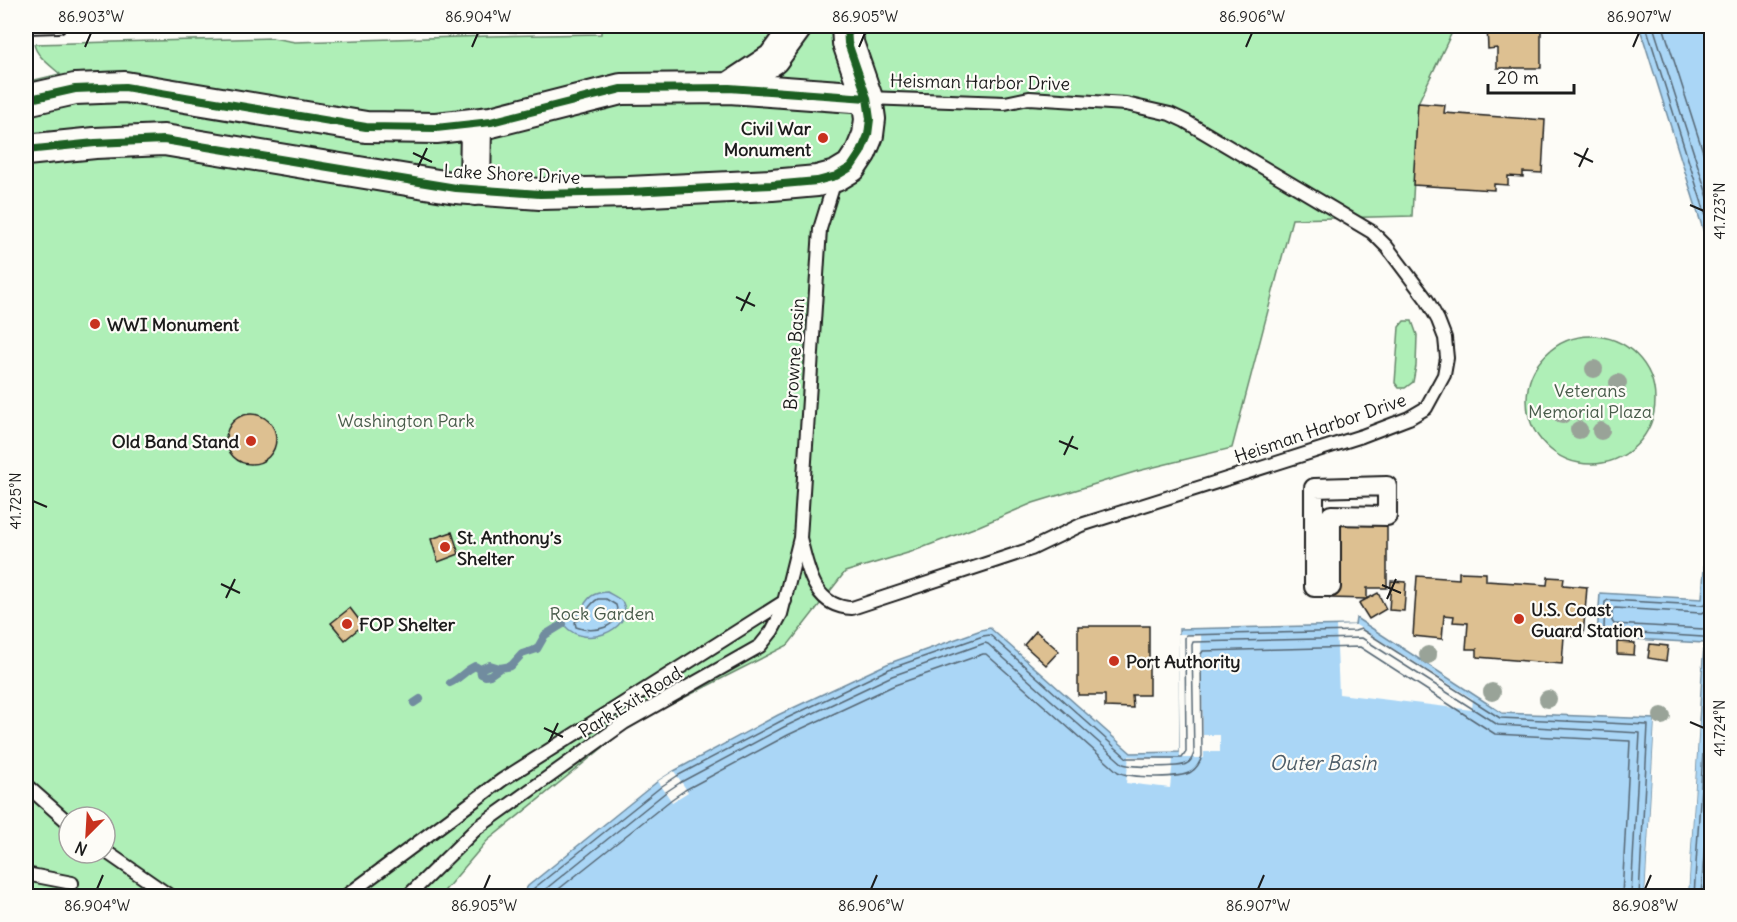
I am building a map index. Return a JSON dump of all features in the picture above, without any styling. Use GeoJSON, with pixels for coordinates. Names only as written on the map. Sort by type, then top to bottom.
{"type":"FeatureCollection","features":[{"type":"Feature","properties":{"kind":"street"},"geometry":{"type":"LineString","coordinates":[[729,88],[773,59],[796,26]]}},
{"type":"Feature","properties":{"kind":"street"},"geometry":{"type":"LineString","coordinates":[[836,176],[851,167],[861,152],[868,135],[870,119],[867,98],[848,43],[847,26]]}},
{"type":"Feature","properties":{"kind":"street"},"geometry":{"type":"LineString","coordinates":[[26,100],[75,89],[125,87],[366,127],[436,128],[491,122],[621,89],[729,88],[867,98]]}},
{"type":"Feature","properties":{"kind":"street","name":"Lake Shore Drive"},"geometry":{"type":"LineString","coordinates":[[475,190],[476,124]]}},
{"type":"Feature","properties":{"kind":"street","name":"Lake Shore Drive"},"geometry":{"type":"LineString","coordinates":[[26,150],[95,143],[164,140],[475,190],[540,194],[772,185],[817,181],[836,176]]}},
{"type":"Feature","properties":{"kind":"street"},"geometry":{"type":"LineString","coordinates":[[1388,486],[1387,516],[1331,515],[1331,587],[1314,587],[1314,488],[1388,486]]}},
{"type":"Feature","properties":{"kind":"lane"},"geometry":{"type":"LineString","coordinates":[[26,27],[59,26]]}},
{"type":"Feature","properties":{"kind":"lane","name":"Heisman Harbor Drive"},"geometry":{"type":"LineString","coordinates":[[800,538],[814,585],[833,605],[852,608],[1031,549],[1081,525],[1362,436],[1409,418],[1426,408],[1444,375],[1448,358],[1445,338],[1438,320],[1421,293],[1372,232],[1170,114],[1126,104],[1029,98],[1005,103],[867,98]]}},
{"type":"Feature","properties":{"kind":"lane","name":"Browne Basin"},"geometry":{"type":"LineString","coordinates":[[800,538],[820,229],[836,176]]}},
{"type":"Feature","properties":{"kind":"lane","name":"Park Exit Road"},"geometry":{"type":"LineString","coordinates":[[408,897],[477,828],[624,723],[760,646],[772,631],[781,614],[800,538]]}},
{"type":"Feature","properties":{"kind":"lane"},"geometry":{"type":"LineString","coordinates":[[346,897],[502,780],[784,601]]}},
{"type":"Feature","properties":{"kind":"lane"},"geometry":{"type":"LineString","coordinates":[[26,785],[57,812]]}},
{"type":"Feature","properties":{"kind":"lane"},"geometry":{"type":"LineString","coordinates":[[117,859],[170,897]]}},
{"type":"Feature","properties":{"kind":"lane"},"geometry":{"type":"LineString","coordinates":[[26,874],[72,883]]}},
{"type":"Feature","properties":{"kind":"green space","name":"Washington Park"},"geometry":{"type":"Polygon","coordinates":[[[601,26],[1455,26],[1418,103],[1412,216],[1292,219],[1232,448],[1138,471],[1033,503],[911,552],[845,572],[788,645],[632,724],[487,841],[440,896],[26,896],[26,82],[60,74],[41,57],[34,44],[272,38],[295,42],[601,34],[601,26]]]}},
{"type":"Feature","properties":{"kind":"green space"},"geometry":{"type":"Polygon","coordinates":[[[1404,321],[1412,321],[1417,335],[1416,366],[1413,382],[1405,388],[1399,388],[1395,383],[1399,327],[1404,321]]]}},
{"type":"Feature","properties":{"kind":"green space","name":"Veterans Memorial Plaza"},"geometry":{"type":"Polygon","coordinates":[[[1591,336],[1616,341],[1636,355],[1650,375],[1655,400],[1650,425],[1636,445],[1616,459],[1591,464],[1566,459],[1546,445],[1532,425],[1527,400],[1532,375],[1546,355],[1566,341],[1591,336]]]}},
{"type":"Feature","properties":{"kind":"water"},"geometry":{"type":"Polygon","coordinates":[[[1639,26],[1711,26],[1711,255],[1644,41],[1639,26]]]}},
{"type":"Feature","properties":{"kind":"water"},"geometry":{"type":"Polygon","coordinates":[[[1711,467],[1711,896],[1688,896],[1704,643],[1597,637],[1600,593],[1702,599],[1711,467]]]}},
{"type":"Feature","properties":{"kind":"water"},"geometry":{"type":"Polygon","coordinates":[[[607,592],[622,601],[625,613],[614,629],[604,634],[580,635],[569,630],[561,620],[564,614],[577,615],[595,594],[607,592]]]}},
{"type":"Feature","properties":{"kind":"water","name":"Outer Basin"},"geometry":{"type":"Polygon","coordinates":[[[1356,618],[1502,713],[1655,719],[1645,896],[521,896],[528,886],[658,781],[674,771],[778,715],[887,664],[981,630],[990,628],[1131,753],[1180,752],[1179,629],[1355,625],[1356,618]]]}},
{"type":"Feature","properties":{"kind":"pier"},"geometry":{"type":"Polygon","coordinates":[[[1356,625],[1473,699],[1472,710],[1339,694],[1336,626],[1356,625]]]}},
{"type":"Feature","properties":{"kind":"pier"},"geometry":{"type":"Polygon","coordinates":[[[1178,634],[1201,634],[1203,735],[1220,735],[1220,752],[1204,752],[1204,758],[1180,758],[1178,634]]]}},
{"type":"Feature","properties":{"kind":"pier"},"geometry":{"type":"Polygon","coordinates":[[[1655,719],[1658,719],[1648,896],[1645,896],[1655,719]]]}},
{"type":"Feature","properties":{"kind":"pier"},"geometry":{"type":"Polygon","coordinates":[[[1696,721],[1699,721],[1688,896],[1685,896],[1696,721]]]}},
{"type":"Feature","properties":{"kind":"pier"},"geometry":{"type":"Polygon","coordinates":[[[1129,756],[1173,760],[1170,788],[1126,783],[1129,756]]]}},
{"type":"Feature","properties":{"kind":"pier"},"geometry":{"type":"Polygon","coordinates":[[[674,771],[688,792],[672,802],[658,781],[674,771]]]}},
{"type":"Feature","properties":{"kind":"building"},"geometry":{"type":"Polygon","coordinates":[[[1487,26],[1541,26],[1541,68],[1497,68],[1497,48],[1488,49],[1487,26]]]}},
{"type":"Feature","properties":{"kind":"building"},"geometry":{"type":"Polygon","coordinates":[[[1418,103],[1445,105],[1444,113],[1545,120],[1542,173],[1523,172],[1523,177],[1508,176],[1508,185],[1494,184],[1494,190],[1413,185],[1418,103]]]}},
{"type":"Feature","properties":{"kind":"building","name":"Old Band Stand"},"geometry":{"type":"Polygon","coordinates":[[[246,414],[256,414],[269,421],[276,434],[276,444],[269,457],[256,464],[246,464],[237,460],[230,453],[226,444],[226,434],[230,425],[237,418],[246,414]]]}},
{"type":"Feature","properties":{"kind":"building"},"geometry":{"type":"Polygon","coordinates":[[[1331,515],[1387,516],[1387,588],[1367,588],[1367,599],[1330,598],[1331,515]]]}},
{"type":"Feature","properties":{"kind":"building","name":"St. Anthony’s Shelter"},"geometry":{"type":"Polygon","coordinates":[[[452,532],[459,554],[438,562],[431,539],[452,532]]]}},
{"type":"Feature","properties":{"kind":"building","name":"U.S. Coast Guard Station"},"geometry":{"type":"Polygon","coordinates":[[[1459,572],[1486,573],[1486,581],[1547,585],[1548,577],[1564,578],[1563,585],[1587,587],[1583,637],[1564,636],[1562,664],[1477,657],[1477,649],[1466,649],[1468,623],[1453,622],[1454,616],[1444,615],[1442,639],[1413,636],[1417,576],[1459,579],[1459,572]]]}},
{"type":"Feature","properties":{"kind":"building"},"geometry":{"type":"Polygon","coordinates":[[[1391,581],[1406,582],[1404,611],[1389,610],[1391,581]]]}},
{"type":"Feature","properties":{"kind":"building"},"geometry":{"type":"Polygon","coordinates":[[[1378,593],[1386,609],[1369,619],[1359,603],[1378,593]]]}},
{"type":"Feature","properties":{"kind":"building","name":"FOP Shelter"},"geometry":{"type":"Polygon","coordinates":[[[350,608],[363,625],[345,640],[331,623],[350,608]]]}},
{"type":"Feature","properties":{"kind":"building","name":"Port Authority"},"geometry":{"type":"Polygon","coordinates":[[[1078,626],[1149,626],[1149,695],[1132,695],[1133,708],[1105,707],[1105,695],[1078,695],[1078,626]]]}},
{"type":"Feature","properties":{"kind":"building"},"geometry":{"type":"Polygon","coordinates":[[[1036,631],[1059,651],[1046,665],[1024,645],[1036,631]]]}},
{"type":"Feature","properties":{"kind":"building"},"geometry":{"type":"Polygon","coordinates":[[[1617,642],[1635,643],[1634,655],[1617,654],[1617,642]]]}},
{"type":"Feature","properties":{"kind":"building"},"geometry":{"type":"Polygon","coordinates":[[[1650,644],[1668,646],[1666,661],[1648,658],[1650,644]]]}},
{"type":"Feature","properties":{"kind":"waterway"},"geometry":{"type":"LineString","coordinates":[[450,683],[475,666],[485,676],[500,668],[511,666],[522,654],[537,649],[545,635],[563,624]]}},
{"type":"Feature","properties":{"kind":"waterway"},"geometry":{"type":"LineString","coordinates":[[480,669],[490,665],[500,668]]}},
{"type":"Feature","properties":{"kind":"waterway"},"geometry":{"type":"LineString","coordinates":[[414,703],[420,699]]}},
{"type":"Feature","properties":{"kind":"cycle path"},"geometry":{"type":"LineString","coordinates":[[26,150],[95,143],[164,140],[456,188],[540,194],[629,192],[817,181],[836,176],[851,167],[868,135],[870,119],[867,98],[848,43],[847,26]]}},
{"type":"Feature","properties":{"kind":"cycle path"},"geometry":{"type":"LineString","coordinates":[[26,100],[75,89],[125,87],[366,127],[436,128],[491,122],[621,89],[729,88],[867,98]]}},
{"type":"Feature","properties":{"kind":"place","name":"Civil War Monument"},"geometry":{"type":"Point","coordinates":[823,138]}},
{"type":"Feature","properties":{"kind":"place","name":"WWI Monument"},"geometry":{"type":"Point","coordinates":[95,324]}},
{"type":"Feature","properties":{"kind":"place","name":"Old Band Stand"},"geometry":{"type":"Point","coordinates":[251,441]}},
{"type":"Feature","properties":{"kind":"place","name":"St. Anthony’s Shelter"},"geometry":{"type":"Point","coordinates":[445,547]}},
{"type":"Feature","properties":{"kind":"place","name":"U.S. Coast Guard Station"},"geometry":{"type":"Point","coordinates":[1519,619]}},
{"type":"Feature","properties":{"kind":"place","name":"FOP Shelter"},"geometry":{"type":"Point","coordinates":[347,624]}},
{"type":"Feature","properties":{"kind":"place","name":"Port Authority"},"geometry":{"type":"Point","coordinates":[1114,661]}},
{"type":"Feature","properties":{"kind":"park label","name":"Rock Garden"},"geometry":{"type":"Point","coordinates":[602,613]}}]}
